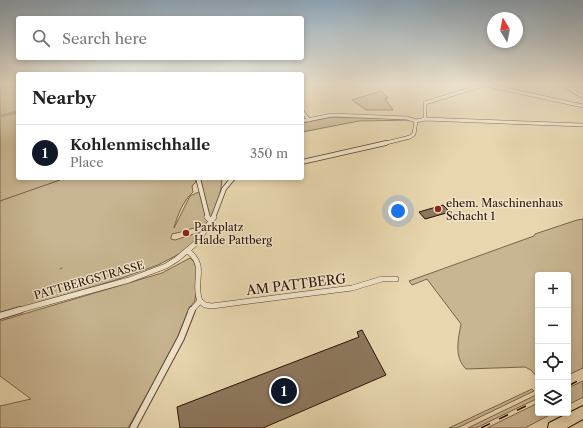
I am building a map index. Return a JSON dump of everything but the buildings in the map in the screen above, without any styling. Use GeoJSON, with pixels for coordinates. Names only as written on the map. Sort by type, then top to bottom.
{"type":"FeatureCollection","features":[{"type":"Feature","properties":{"kind":"highway"},"geometry":{"type":"LineString","coordinates":[[554,428],[583,412]]}},
{"type":"Feature","properties":{"kind":"street"},"geometry":{"type":"LineString","coordinates":[[425,104],[425,119]]}},
{"type":"Feature","properties":{"kind":"street"},"geometry":{"type":"LineString","coordinates":[[304,114],[309,120]]}},
{"type":"Feature","properties":{"kind":"street"},"geometry":{"type":"LineString","coordinates":[[304,121],[333,115],[407,118],[416,121],[425,119],[583,125]]}},
{"type":"Feature","properties":{"kind":"street"},"geometry":{"type":"LineString","coordinates":[[304,162],[410,137],[414,134],[416,121]]}},
{"type":"Feature","properties":{"kind":"street"},"geometry":{"type":"LineString","coordinates":[[199,180],[208,217],[211,221]]}},
{"type":"Feature","properties":{"kind":"street","name":"PATTBERGSTRASSE"},"geometry":{"type":"LineString","coordinates":[[0,316],[152,272],[169,264],[188,251],[200,240],[211,221],[220,202],[224,188],[229,180]]}},
{"type":"Feature","properties":{"kind":"street"},"geometry":{"type":"LineString","coordinates":[[133,428],[181,338],[192,309],[200,301],[198,293],[199,262],[195,256],[188,251]]}},
{"type":"Feature","properties":{"kind":"street","name":"AM PATTBERG"},"geometry":{"type":"LineString","coordinates":[[200,301],[205,305],[212,306],[352,288],[382,279],[396,279]]}},
{"type":"Feature","properties":{"kind":"shaded area"},"geometry":{"type":"Polygon","coordinates":[[[0,104],[16,104],[16,180],[196,180],[196,182],[192,186],[193,192],[186,200],[181,209],[174,228],[190,196],[203,190],[200,180],[222,180],[214,212],[202,229],[198,227],[187,230],[188,232],[185,233],[185,231],[172,234],[171,239],[175,240],[200,232],[203,233],[183,252],[158,265],[116,280],[0,314],[0,104]]]}},
{"type":"Feature","properties":{"kind":"shaded area"},"geometry":{"type":"Polygon","coordinates":[[[358,104],[389,104],[393,110],[366,110],[358,104]]]}},
{"type":"Feature","properties":{"kind":"shaded area"},"geometry":{"type":"Polygon","coordinates":[[[332,117],[410,120],[359,121],[304,132],[304,123],[332,117]]]}},
{"type":"Feature","properties":{"kind":"shaded area"},"geometry":{"type":"Polygon","coordinates":[[[583,219],[583,368],[571,374],[571,272],[535,272],[535,375],[531,370],[525,367],[466,369],[458,354],[461,324],[427,279],[412,285],[409,281],[583,219]]]}},
{"type":"Feature","properties":{"kind":"shaded area"},"geometry":{"type":"Polygon","coordinates":[[[190,258],[194,262],[197,271],[195,301],[190,307],[181,334],[128,428],[0,428],[0,406],[31,399],[0,376],[0,321],[162,273],[190,258]]]}},
{"type":"Feature","properties":{"kind":"shaded area"},"geometry":{"type":"Polygon","coordinates":[[[583,381],[583,397],[571,403],[571,387],[583,381]]]}},
{"type":"Feature","properties":{"kind":"shaded area"},"geometry":{"type":"Polygon","coordinates":[[[532,389],[534,391],[457,428],[449,428],[532,389]]]}},
{"type":"Feature","properties":{"kind":"shaded area"},"geometry":{"type":"Polygon","coordinates":[[[535,395],[535,399],[476,428],[468,428],[535,395]]]}},
{"type":"Feature","properties":{"kind":"shaded area"},"geometry":{"type":"Polygon","coordinates":[[[535,404],[535,416],[547,416],[525,428],[487,428],[535,404]]]}},
{"type":"Feature","properties":{"kind":"waterway"},"geometry":{"type":"LineString","coordinates":[[0,116],[16,112]]}},
{"type":"Feature","properties":{"kind":"waterway"},"geometry":{"type":"LineString","coordinates":[[0,201],[60,180]]}},
{"type":"Feature","properties":{"kind":"railway"},"geometry":{"type":"LineString","coordinates":[[571,384],[583,378]]}},
{"type":"Feature","properties":{"kind":"railway"},"geometry":{"type":"LineString","coordinates":[[481,428],[535,401]]}},
{"type":"Feature","properties":{"kind":"place","name":"ehem. Maschinenhaus Schacht 1"},"geometry":{"type":"Point","coordinates":[438,209]}},
{"type":"Feature","properties":{"kind":"place","name":"Parkplatz Halde Pattberg"},"geometry":{"type":"Point","coordinates":[186,233]}},
{"type":"Feature","properties":{"kind":"place","name":"Kohlenmischhalle"},"geometry":{"type":"Point","coordinates":[284,391]}}]}
